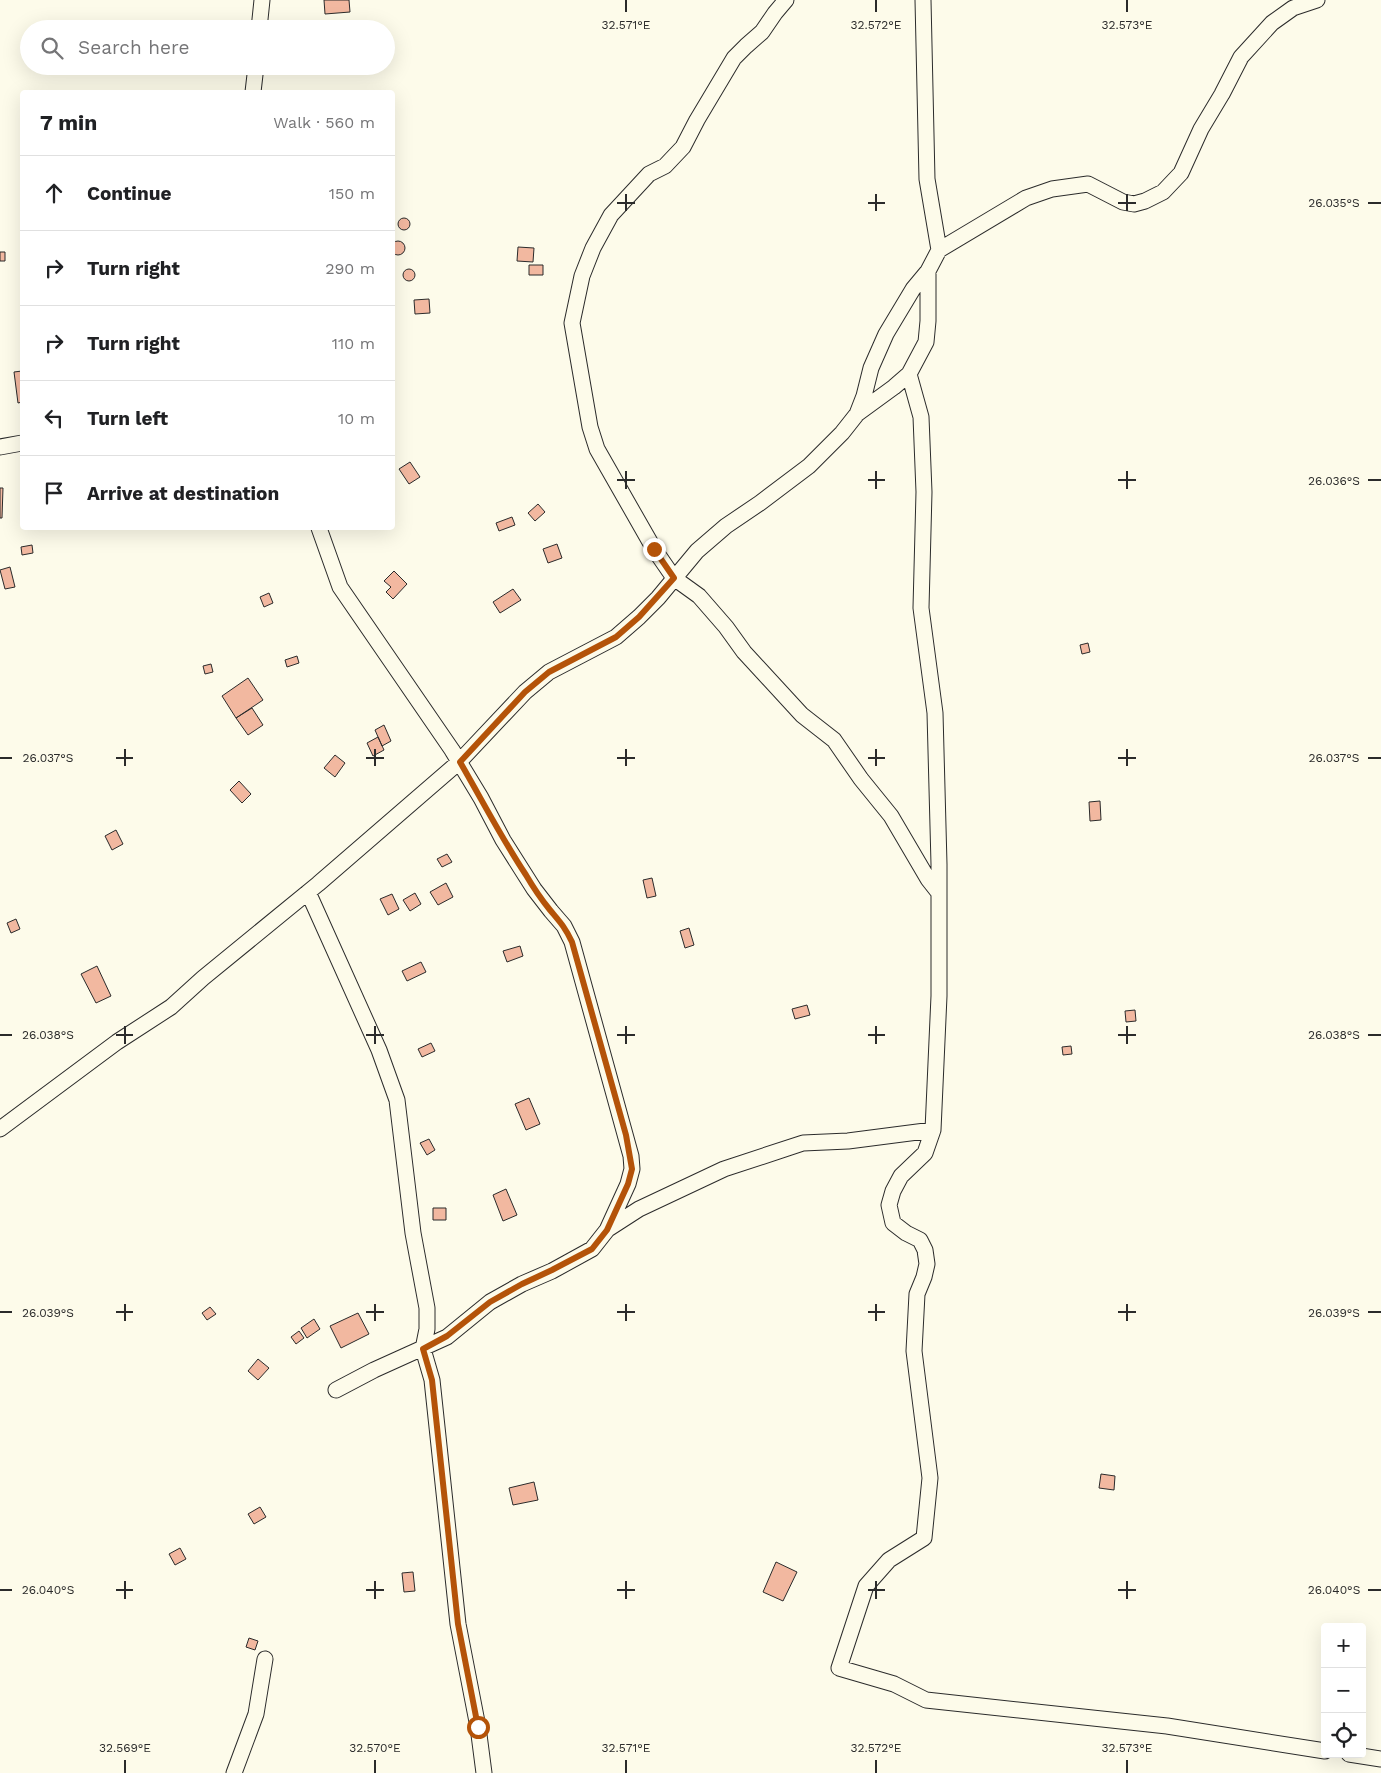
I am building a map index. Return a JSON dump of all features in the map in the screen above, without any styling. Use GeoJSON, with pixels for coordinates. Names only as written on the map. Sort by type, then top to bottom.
{"type":"FeatureCollection","features":[{"type":"Feature","properties":{"kind":"street"},"geometry":{"type":"LineString","coordinates":[[260,20],[262,0]]}},
{"type":"Feature","properties":{"kind":"street"},"geometry":{"type":"LineString","coordinates":[[786,0],[762,32],[734,58],[683,147],[665,166],[649,174],[611,215],[593,248],[582,276],[574,306],[572,323],[590,427],[597,449],[654,549],[674,578],[698,596],[726,627],[744,652],[802,715],[834,740],[856,772],[891,816],[928,879],[939,893]]}},
{"type":"Feature","properties":{"kind":"street"},"geometry":{"type":"LineString","coordinates":[[923,0],[927,179],[939,250]]}},
{"type":"Feature","properties":{"kind":"street"},"geometry":{"type":"LineString","coordinates":[[857,414],[872,368],[886,334],[913,289],[928,271],[939,250],[1026,198],[1052,189],[1088,184],[1123,202],[1134,204],[1163,192],[1181,173],[1201,129],[1241,57],[1272,23],[1293,8],[1317,0]]}},
{"type":"Feature","properties":{"kind":"street"},"geometry":{"type":"LineString","coordinates":[[253,90],[255,75]]}},
{"type":"Feature","properties":{"kind":"street"},"geometry":{"type":"LineString","coordinates":[[0,1129],[117,1042],[171,1007],[460,762],[525,692],[549,672],[616,637],[646,610],[697,551],[726,526],[760,504],[809,466],[842,433],[857,414],[909,374],[926,342],[928,271]]}},
{"type":"Feature","properties":{"kind":"street"},"geometry":{"type":"LineString","coordinates":[[909,374],[921,417],[924,492],[921,608],[935,713],[939,996],[933,1130],[925,1153],[901,1176],[892,1192],[888,1205],[892,1222],[906,1233],[920,1240],[925,1250],[927,1264],[924,1278],[917,1294],[914,1351],[930,1478],[924,1538],[889,1560],[866,1586],[839,1668],[894,1684],[926,1700],[1167,1726],[1321,1749]]}},
{"type":"Feature","properties":{"kind":"street"},"geometry":{"type":"LineString","coordinates":[[0,447],[20,444]]}},
{"type":"Feature","properties":{"kind":"street"},"geometry":{"type":"LineString","coordinates":[[320,530],[340,587],[460,762],[502,840],[534,888],[564,926],[572,942],[631,1156],[632,1169],[628,1184],[607,1230],[592,1249],[490,1302],[447,1336],[336,1390]]}},
{"type":"Feature","properties":{"kind":"street"},"geometry":{"type":"LineString","coordinates":[[308,892],[379,1050],[397,1100],[413,1233],[427,1308],[427,1329],[423,1349],[432,1380],[458,1624],[478,1727],[484,1773]]}},
{"type":"Feature","properties":{"kind":"street"},"geometry":{"type":"LineString","coordinates":[[607,1230],[639,1210],[724,1169],[803,1143],[848,1141],[933,1130]]}},
{"type":"Feature","properties":{"kind":"street"},"geometry":{"type":"LineString","coordinates":[[234,1773],[256,1714],[266,1660]]}},
{"type":"Feature","properties":{"kind":"street"},"geometry":{"type":"LineString","coordinates":[[1366,1757],[1381,1759]]}},
{"type":"Feature","properties":{"kind":"building"},"geometry":{"type":"Polygon","coordinates":[[[324,0],[349,0],[350,12],[325,14],[324,0]]]}},
{"type":"Feature","properties":{"kind":"building"},"geometry":{"type":"Polygon","coordinates":[[[402,218],[406,218],[410,224],[406,230],[402,230],[398,226],[398,222],[402,218]]]}},
{"type":"Feature","properties":{"kind":"building"},"geometry":{"type":"Polygon","coordinates":[[[395,242],[401,242],[404,245],[403,253],[395,254],[395,242]]]}},
{"type":"Feature","properties":{"kind":"building"},"geometry":{"type":"Polygon","coordinates":[[[518,247],[534,248],[533,262],[517,261],[518,247]]]}},
{"type":"Feature","properties":{"kind":"building"},"geometry":{"type":"Polygon","coordinates":[[[0,252],[5,252],[5,261],[0,261],[0,252]]]}},
{"type":"Feature","properties":{"kind":"building"},"geometry":{"type":"Polygon","coordinates":[[[529,265],[543,265],[543,275],[529,275],[529,265]]]}},
{"type":"Feature","properties":{"kind":"building"},"geometry":{"type":"Polygon","coordinates":[[[407,269],[411,269],[415,275],[411,281],[407,281],[403,277],[403,273],[407,269]]]}},
{"type":"Feature","properties":{"kind":"building"},"geometry":{"type":"Polygon","coordinates":[[[429,299],[430,313],[415,314],[414,300],[429,299]]]}},
{"type":"Feature","properties":{"kind":"building"},"geometry":{"type":"Polygon","coordinates":[[[20,371],[20,402],[18,403],[14,372],[20,371]]]}},
{"type":"Feature","properties":{"kind":"building"},"geometry":{"type":"Polygon","coordinates":[[[410,462],[420,477],[409,484],[399,469],[410,462]]]}},
{"type":"Feature","properties":{"kind":"building"},"geometry":{"type":"Polygon","coordinates":[[[0,488],[3,488],[2,518],[0,518],[0,488]]]}},
{"type":"Feature","properties":{"kind":"building"},"geometry":{"type":"Polygon","coordinates":[[[538,504],[545,512],[535,521],[528,513],[538,504]]]}},
{"type":"Feature","properties":{"kind":"building"},"geometry":{"type":"Polygon","coordinates":[[[512,517],[515,525],[499,531],[496,523],[512,517]]]}},
{"type":"Feature","properties":{"kind":"building"},"geometry":{"type":"Polygon","coordinates":[[[557,544],[562,558],[548,563],[543,549],[557,544]]]}},
{"type":"Feature","properties":{"kind":"building"},"geometry":{"type":"Polygon","coordinates":[[[32,545],[33,553],[22,555],[21,547],[32,545]]]}},
{"type":"Feature","properties":{"kind":"building"},"geometry":{"type":"Polygon","coordinates":[[[10,567],[15,587],[5,589],[0,570],[10,567]]]}},
{"type":"Feature","properties":{"kind":"building"},"geometry":{"type":"Polygon","coordinates":[[[394,571],[407,584],[393,599],[386,592],[391,587],[384,581],[394,571]]]}},
{"type":"Feature","properties":{"kind":"building"},"geometry":{"type":"Polygon","coordinates":[[[513,589],[521,600],[500,613],[493,602],[513,589]]]}},
{"type":"Feature","properties":{"kind":"building"},"geometry":{"type":"Polygon","coordinates":[[[269,593],[273,603],[264,607],[260,597],[269,593]]]}},
{"type":"Feature","properties":{"kind":"building"},"geometry":{"type":"Polygon","coordinates":[[[1088,643],[1090,652],[1082,654],[1080,645],[1088,643]]]}},
{"type":"Feature","properties":{"kind":"building"},"geometry":{"type":"Polygon","coordinates":[[[297,656],[299,663],[287,667],[285,660],[297,656]]]}},
{"type":"Feature","properties":{"kind":"building"},"geometry":{"type":"Polygon","coordinates":[[[211,664],[213,672],[205,674],[203,666],[211,664]]]}},
{"type":"Feature","properties":{"kind":"building"},"geometry":{"type":"Polygon","coordinates":[[[248,678],[263,700],[236,718],[222,696],[248,678]]]}},
{"type":"Feature","properties":{"kind":"building"},"geometry":{"type":"Polygon","coordinates":[[[252,708],[263,725],[248,735],[236,718],[252,708]]]}},
{"type":"Feature","properties":{"kind":"building"},"geometry":{"type":"Polygon","coordinates":[[[384,725],[391,741],[382,746],[375,730],[384,725]]]}},
{"type":"Feature","properties":{"kind":"building"},"geometry":{"type":"Polygon","coordinates":[[[378,737],[384,750],[373,756],[367,743],[378,737]]]}},
{"type":"Feature","properties":{"kind":"building"},"geometry":{"type":"Polygon","coordinates":[[[335,755],[345,763],[335,777],[324,768],[335,755]]]}},
{"type":"Feature","properties":{"kind":"building"},"geometry":{"type":"Polygon","coordinates":[[[239,781],[251,794],[242,803],[230,790],[239,781]]]}},
{"type":"Feature","properties":{"kind":"building"},"geometry":{"type":"Polygon","coordinates":[[[1100,801],[1101,820],[1090,821],[1089,802],[1100,801]]]}},
{"type":"Feature","properties":{"kind":"building"},"geometry":{"type":"Polygon","coordinates":[[[116,830],[123,844],[112,850],[105,836],[116,830]]]}},
{"type":"Feature","properties":{"kind":"building"},"geometry":{"type":"Polygon","coordinates":[[[447,854],[452,862],[442,867],[437,859],[447,854]]]}},
{"type":"Feature","properties":{"kind":"building"},"geometry":{"type":"Polygon","coordinates":[[[652,878],[656,896],[647,898],[643,880],[652,878]]]}},
{"type":"Feature","properties":{"kind":"building"},"geometry":{"type":"Polygon","coordinates":[[[446,883],[453,897],[438,905],[430,892],[446,883]]]}},
{"type":"Feature","properties":{"kind":"building"},"geometry":{"type":"Polygon","coordinates":[[[415,893],[421,904],[410,911],[403,900],[415,893]]]}},
{"type":"Feature","properties":{"kind":"building"},"geometry":{"type":"Polygon","coordinates":[[[392,894],[399,909],[388,915],[380,899],[392,894]]]}},
{"type":"Feature","properties":{"kind":"building"},"geometry":{"type":"Polygon","coordinates":[[[16,919],[20,929],[11,933],[7,923],[16,919]]]}},
{"type":"Feature","properties":{"kind":"building"},"geometry":{"type":"Polygon","coordinates":[[[689,928],[694,945],[685,948],[680,931],[689,928]]]}},
{"type":"Feature","properties":{"kind":"building"},"geometry":{"type":"Polygon","coordinates":[[[520,946],[523,956],[507,962],[503,951],[520,946]]]}},
{"type":"Feature","properties":{"kind":"building"},"geometry":{"type":"Polygon","coordinates":[[[421,962],[426,972],[407,981],[402,971],[421,962]]]}},
{"type":"Feature","properties":{"kind":"building"},"geometry":{"type":"Polygon","coordinates":[[[97,966],[111,996],[96,1003],[81,974],[97,966]]]}},
{"type":"Feature","properties":{"kind":"building"},"geometry":{"type":"Polygon","coordinates":[[[807,1005],[810,1015],[795,1019],[792,1009],[807,1005]]]}},
{"type":"Feature","properties":{"kind":"building"},"geometry":{"type":"Polygon","coordinates":[[[1135,1010],[1136,1021],[1126,1022],[1125,1011],[1135,1010]]]}},
{"type":"Feature","properties":{"kind":"building"},"geometry":{"type":"Polygon","coordinates":[[[431,1043],[435,1051],[422,1057],[418,1049],[431,1043]]]}},
{"type":"Feature","properties":{"kind":"building"},"geometry":{"type":"Polygon","coordinates":[[[1071,1046],[1072,1054],[1063,1055],[1062,1047],[1071,1046]]]}},
{"type":"Feature","properties":{"kind":"building"},"geometry":{"type":"Polygon","coordinates":[[[529,1098],[540,1124],[526,1130],[515,1104],[529,1098]]]}},
{"type":"Feature","properties":{"kind":"building"},"geometry":{"type":"Polygon","coordinates":[[[429,1139],[435,1150],[427,1155],[420,1143],[429,1139]]]}},
{"type":"Feature","properties":{"kind":"building"},"geometry":{"type":"Polygon","coordinates":[[[506,1189],[517,1215],[503,1221],[493,1195],[506,1189]]]}},
{"type":"Feature","properties":{"kind":"building"},"geometry":{"type":"Polygon","coordinates":[[[433,1208],[446,1208],[446,1220],[433,1220],[433,1208]]]}},
{"type":"Feature","properties":{"kind":"building"},"geometry":{"type":"Polygon","coordinates":[[[210,1307],[216,1314],[207,1320],[202,1313],[210,1307]]]}},
{"type":"Feature","properties":{"kind":"building"},"geometry":{"type":"Polygon","coordinates":[[[358,1313],[369,1334],[341,1348],[330,1326],[358,1313]]]}},
{"type":"Feature","properties":{"kind":"building"},"geometry":{"type":"Polygon","coordinates":[[[314,1319],[320,1329],[307,1338],[301,1328],[314,1319]]]}},
{"type":"Feature","properties":{"kind":"building"},"geometry":{"type":"Polygon","coordinates":[[[299,1331],[304,1338],[296,1344],[291,1337],[299,1331]]]}},
{"type":"Feature","properties":{"kind":"building"},"geometry":{"type":"Polygon","coordinates":[[[258,1359],[269,1368],[258,1380],[248,1371],[258,1359]]]}},
{"type":"Feature","properties":{"kind":"building"},"geometry":{"type":"Polygon","coordinates":[[[1101,1474],[1115,1476],[1114,1490],[1099,1488],[1101,1474]]]}},
{"type":"Feature","properties":{"kind":"building"},"geometry":{"type":"Polygon","coordinates":[[[534,1482],[538,1500],[513,1505],[509,1488],[534,1482]]]}},
{"type":"Feature","properties":{"kind":"building"},"geometry":{"type":"Polygon","coordinates":[[[260,1507],[266,1517],[254,1524],[248,1514],[260,1507]]]}},
{"type":"Feature","properties":{"kind":"building"},"geometry":{"type":"Polygon","coordinates":[[[180,1548],[186,1559],[175,1565],[169,1554],[180,1548]]]}},
{"type":"Feature","properties":{"kind":"building"},"geometry":{"type":"Polygon","coordinates":[[[776,1562],[797,1572],[783,1601],[763,1592],[776,1562]]]}},
{"type":"Feature","properties":{"kind":"building"},"geometry":{"type":"Polygon","coordinates":[[[413,1572],[415,1591],[404,1592],[402,1573],[413,1572]]]}},
{"type":"Feature","properties":{"kind":"building"},"geometry":{"type":"Polygon","coordinates":[[[249,1638],[258,1641],[255,1650],[246,1647],[249,1638]]]}},
{"type":"Feature","properties":{"kind":"route"},"geometry":{"type":"LineString","coordinates":[[478,1727],[458,1624],[432,1380],[423,1349],[447,1336],[490,1302],[592,1249],[607,1230],[618,1210],[632,1169],[626,1135],[572,942],[564,926],[534,888],[502,840],[460,762],[525,692],[549,672],[616,637],[658,598],[674,578],[654,549]]}}]}
